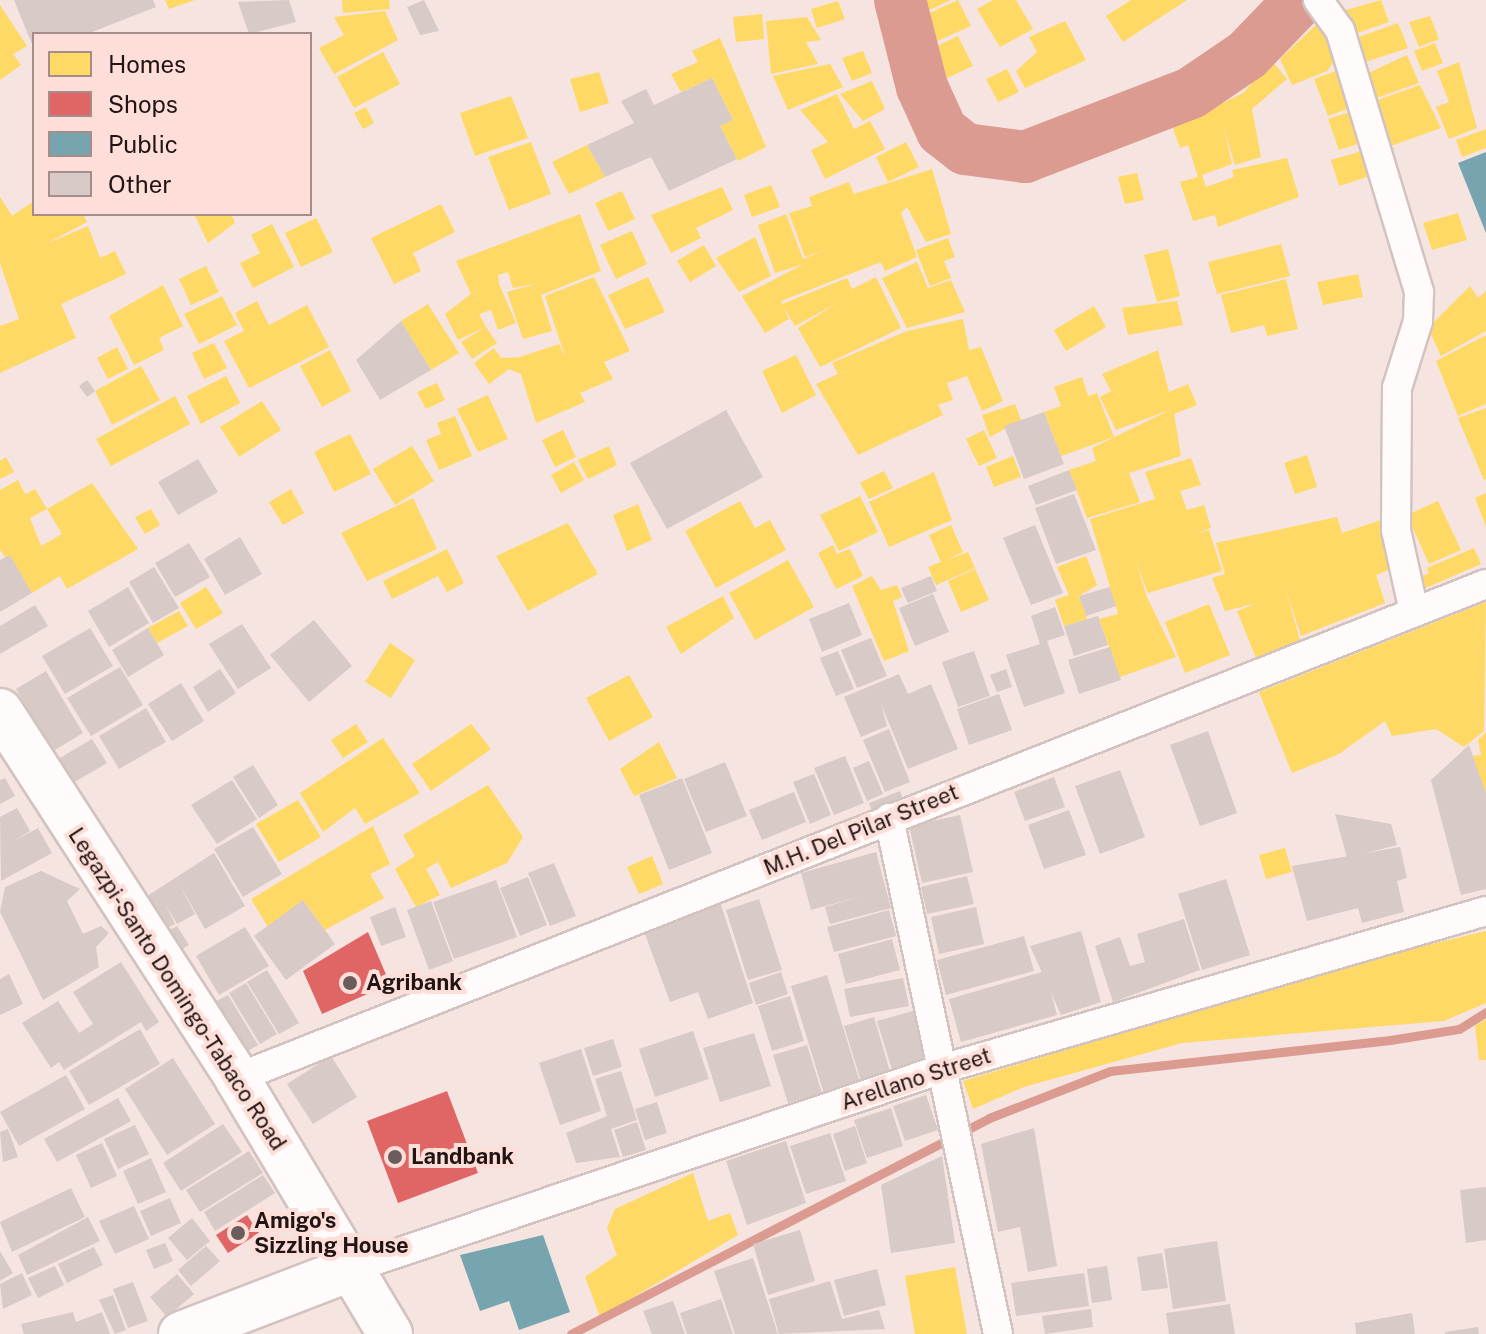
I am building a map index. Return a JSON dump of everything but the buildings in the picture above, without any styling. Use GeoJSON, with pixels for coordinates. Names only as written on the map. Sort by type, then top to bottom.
{"type":"FeatureCollection","features":[{"type":"Feature","properties":{"kind":"main road","name":"Legazpi-Santo Domingo-Tabaco Road"},"geometry":{"type":"LineString","coordinates":[[0,711],[237,1078],[390,1334]]}},
{"type":"Feature","properties":{"kind":"main road"},"geometry":{"type":"LineString","coordinates":[[181,1334],[353,1268]]}},
{"type":"Feature","properties":{"kind":"street"},"geometry":{"type":"LineString","coordinates":[[1324,5],[1376,139],[1419,292],[1418,321],[1397,388],[1396,530],[1414,612]]}},
{"type":"Feature","properties":{"kind":"street","name":"M.H. Del Pilar Street"},"geometry":{"type":"LineString","coordinates":[[237,1078],[1486,584]]}},
{"type":"Feature","properties":{"kind":"street"},"geometry":{"type":"LineString","coordinates":[[889,818],[945,1068],[998,1334]]}},
{"type":"Feature","properties":{"kind":"street","name":"Arellano Street"},"geometry":{"type":"LineString","coordinates":[[353,1268],[945,1068],[1486,911]]}},
{"type":"Feature","properties":{"kind":"waterway"},"geometry":{"type":"LineString","coordinates":[[900,0],[922,87],[942,131],[965,149],[1025,157],[1191,93],[1247,55],[1300,0]]}},
{"type":"Feature","properties":{"kind":"waterway"},"geometry":{"type":"LineString","coordinates":[[571,1334],[989,1118],[1110,1071],[1390,1040],[1459,1029],[1486,1012]]}},
{"type":"Feature","properties":{"kind":"place","name":"Agribank"},"geometry":{"type":"Point","coordinates":[350,983]}},
{"type":"Feature","properties":{"kind":"place","name":"Landbank"},"geometry":{"type":"Point","coordinates":[395,1157]}},
{"type":"Feature","properties":{"kind":"place","name":"Amigo's Sizzling House"},"geometry":{"type":"Point","coordinates":[238,1233]}}]}
